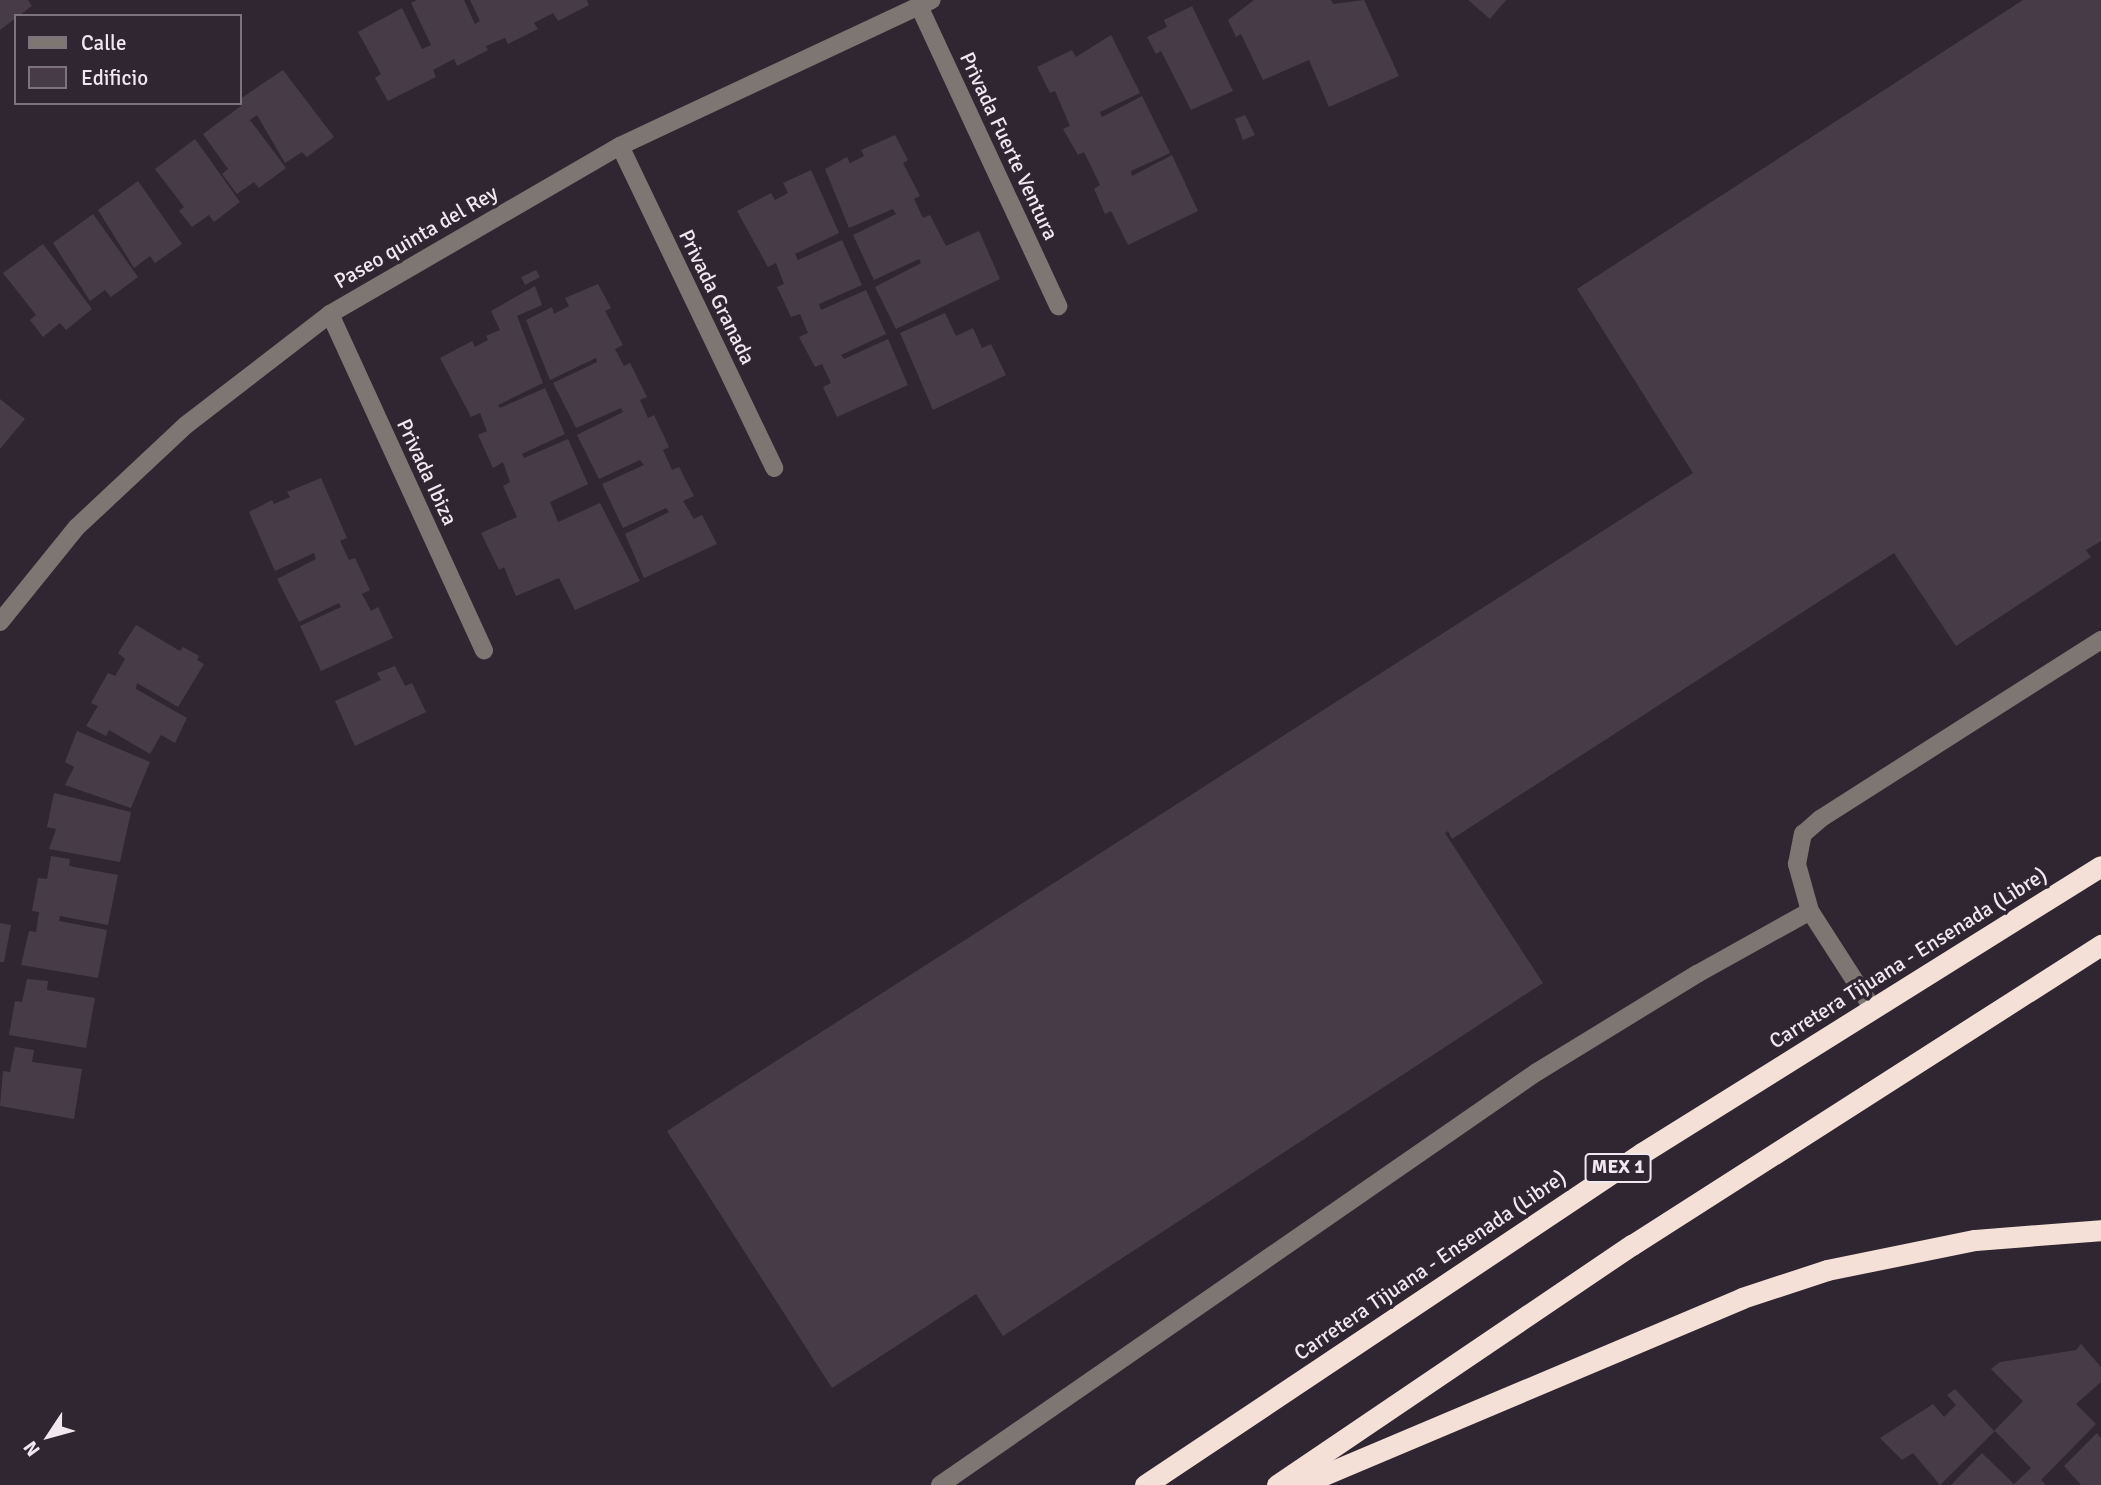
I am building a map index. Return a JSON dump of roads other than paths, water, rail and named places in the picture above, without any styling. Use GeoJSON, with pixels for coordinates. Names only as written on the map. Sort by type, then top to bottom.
{"type":"FeatureCollection","features":[{"type":"Feature","properties":{"kind":"highway","name":"Carretera Tijuana - Ensenada (Libre)"},"geometry":{"type":"LineString","coordinates":[[1145,1485],[1642,1153],[2101,866]]}},
{"type":"Feature","properties":{"kind":"highway"},"geometry":{"type":"LineString","coordinates":[[1277,1485],[1632,1245],[2101,945]]}},
{"type":"Feature","properties":{"kind":"highway"},"geometry":{"type":"LineString","coordinates":[[1300,1485],[1742,1298],[1827,1270],[1975,1240],[2101,1230]]}},
{"type":"Feature","properties":{"kind":"street","name":"Paseo quinta del Rey"},"geometry":{"type":"LineString","coordinates":[[0,622],[77,527],[186,425],[330,314],[620,146],[925,3]]}},
{"type":"Feature","properties":{"kind":"street","name":"Privada Fuerte Ventura"},"geometry":{"type":"LineString","coordinates":[[925,3],[1058,306]]}},
{"type":"Feature","properties":{"kind":"street","name":"Privada Granada"},"geometry":{"type":"LineString","coordinates":[[620,146],[774,468]]}},
{"type":"Feature","properties":{"kind":"street","name":"Privada Ibiza"},"geometry":{"type":"LineString","coordinates":[[330,314],[484,650]]}},
{"type":"Feature","properties":{"kind":"street"},"geometry":{"type":"LineString","coordinates":[[1873,1009],[1810,911],[1797,864],[1803,834],[2101,640]]}},
{"type":"Feature","properties":{"kind":"street"},"geometry":{"type":"LineString","coordinates":[[940,1485],[1537,1072],[1697,974],[1810,911]]}}]}
